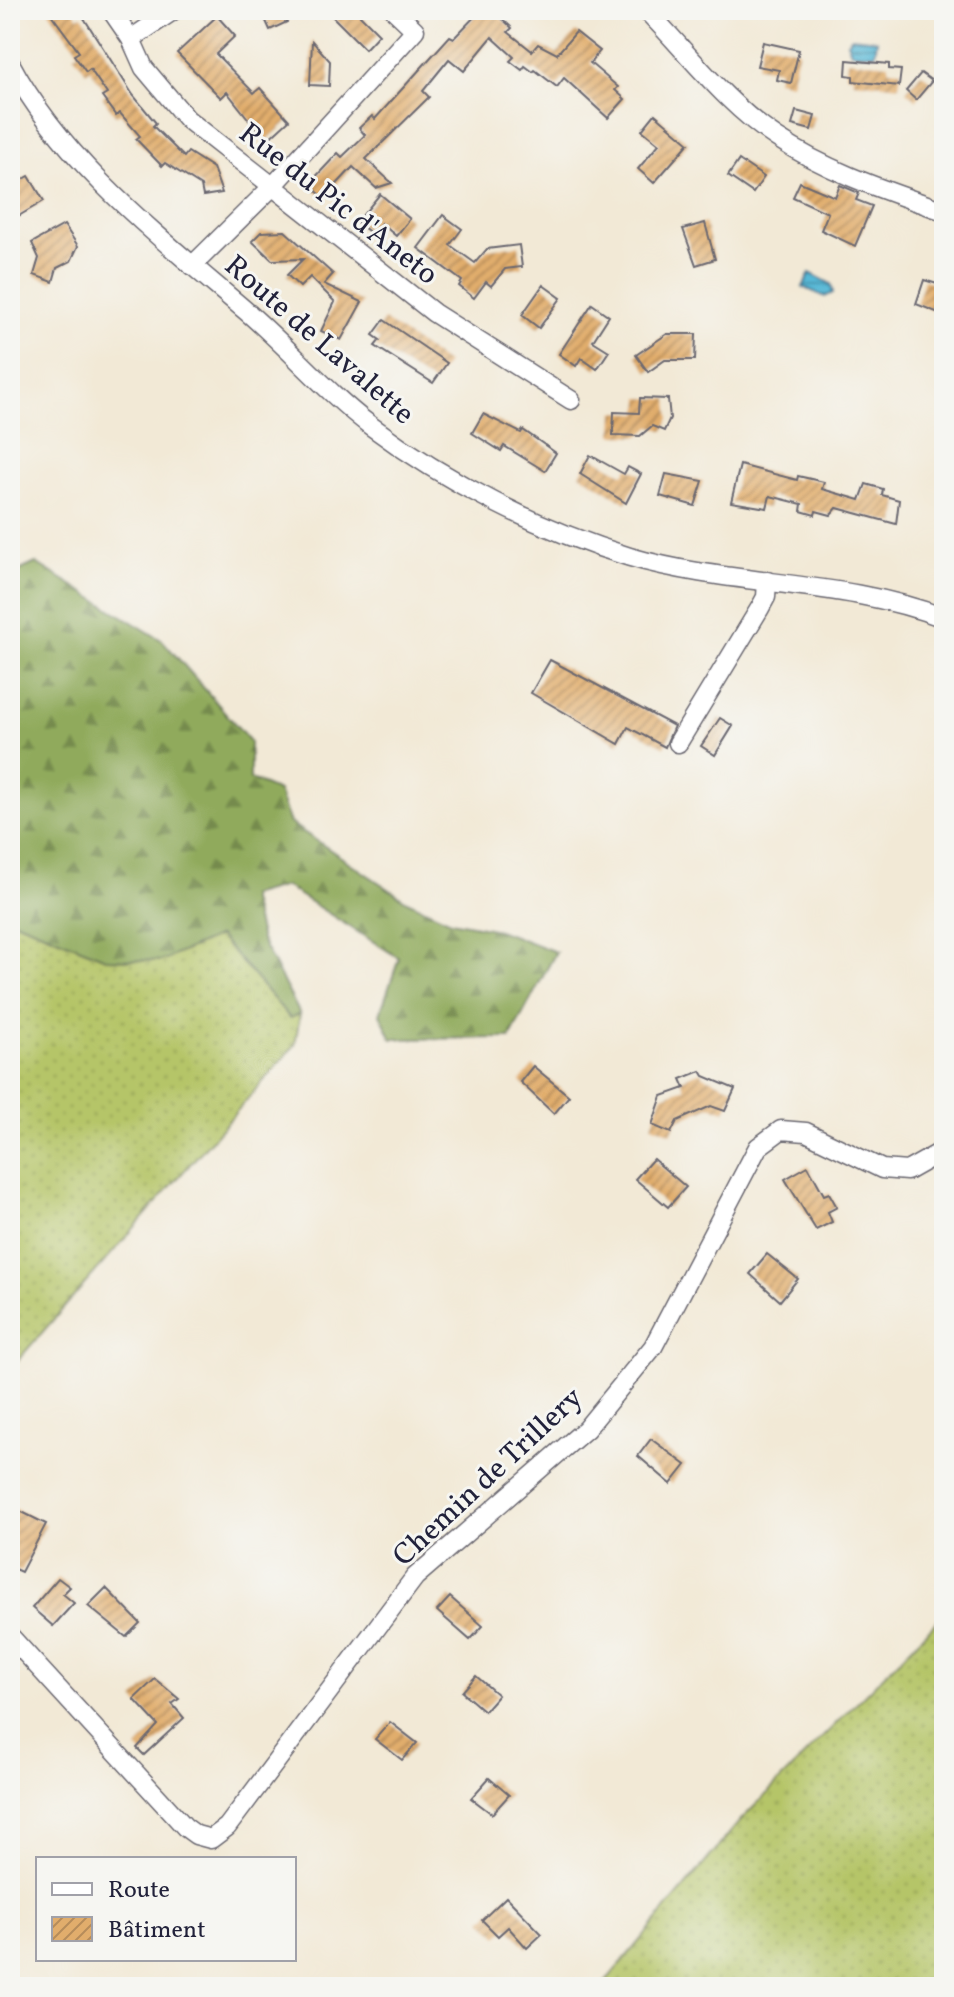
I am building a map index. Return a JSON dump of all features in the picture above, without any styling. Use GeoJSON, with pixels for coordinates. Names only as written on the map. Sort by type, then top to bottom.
{"type":"FeatureCollection","features":[{"type":"Feature","properties":{"kind":"street","name":"Rue du Pic d'Aneto"},"geometry":{"type":"LineString","coordinates":[[111,10],[131,39],[144,68],[187,119],[434,313],[571,400]]}},
{"type":"Feature","properties":{"kind":"street"},"geometry":{"type":"LineString","coordinates":[[131,39],[174,10]]}},
{"type":"Feature","properties":{"kind":"street"},"geometry":{"type":"LineString","coordinates":[[192,266],[274,185],[415,30],[394,10]]}},
{"type":"Feature","properties":{"kind":"street"},"geometry":{"type":"LineString","coordinates":[[646,10],[751,118],[776,138],[849,177],[944,211]]}},
{"type":"Feature","properties":{"kind":"street","name":"Route de Lavalette"},"geometry":{"type":"LineString","coordinates":[[10,63],[44,113],[114,197],[372,426],[477,491],[535,520],[626,556],[672,568],[838,589],[944,618]]}},
{"type":"Feature","properties":{"kind":"street"},"geometry":{"type":"LineString","coordinates":[[678,743],[760,608],[766,597],[767,581]]}},
{"type":"Feature","properties":{"kind":"street","name":"Chemin de Trillery"},"geometry":{"type":"LineString","coordinates":[[10,1636],[185,1827],[196,1835],[211,1839],[227,1827],[415,1577],[586,1429],[653,1347],[758,1147],[781,1130],[806,1132],[882,1169],[907,1171],[939,1153],[944,1145]]}},
{"type":"Feature","properties":{"kind":"green space"},"geometry":{"type":"Polygon","coordinates":[[[36,563],[163,641],[250,741],[250,779],[278,791],[290,823],[407,901],[451,921],[498,930],[556,952],[510,1038],[392,1039],[380,1014],[399,958],[285,886],[250,896],[261,940],[300,1014],[290,1018],[219,936],[161,961],[108,959],[10,919],[10,575],[36,563]]]}},
{"type":"Feature","properties":{"kind":"green space"},"geometry":{"type":"Polygon","coordinates":[[[10,919],[108,959],[161,961],[219,936],[290,1018],[300,1014],[295,1045],[10,1369],[10,919]]]}},
{"type":"Feature","properties":{"kind":"green space"},"geometry":{"type":"Polygon","coordinates":[[[944,1614],[944,1987],[601,1987],[740,1821],[944,1614]]]}},
{"type":"Feature","properties":{"kind":"water"},"geometry":{"type":"Polygon","coordinates":[[[852,37],[877,40],[875,54],[851,52],[847,42],[852,37]]]}},
{"type":"Feature","properties":{"kind":"water"},"geometry":{"type":"Polygon","coordinates":[[[810,273],[831,284],[833,293],[825,297],[803,287],[810,273]]]}},
{"type":"Feature","properties":{"kind":"building"},"geometry":{"type":"Polygon","coordinates":[[[48,10],[74,10],[78,17],[82,15],[133,95],[156,123],[153,126],[184,157],[188,152],[213,168],[222,193],[203,196],[201,186],[165,163],[162,166],[136,139],[140,136],[120,113],[116,116],[102,97],[107,94],[90,69],[86,72],[74,55],[79,52],[48,10]]]}},
{"type":"Feature","properties":{"kind":"building"},"geometry":{"type":"Polygon","coordinates":[[[261,10],[282,10],[287,22],[270,30],[261,10]]]}},
{"type":"Feature","properties":{"kind":"building"},"geometry":{"type":"Polygon","coordinates":[[[326,10],[355,10],[379,34],[365,49],[326,10]]]}},
{"type":"Feature","properties":{"kind":"building"},"geometry":{"type":"Polygon","coordinates":[[[481,10],[493,10],[512,28],[508,32],[532,51],[538,44],[557,54],[576,32],[600,51],[590,63],[618,87],[615,90],[625,99],[608,118],[564,78],[557,87],[535,70],[533,72],[525,66],[522,70],[510,61],[514,57],[492,37],[464,71],[449,59],[423,91],[429,97],[366,159],[392,183],[376,188],[353,167],[324,198],[309,184],[338,153],[342,157],[365,135],[359,128],[372,116],[375,119],[450,36],[454,38],[481,10]]]}},
{"type":"Feature","properties":{"kind":"building"},"geometry":{"type":"Polygon","coordinates":[[[217,16],[235,36],[216,54],[254,93],[260,88],[289,120],[266,141],[227,92],[221,98],[177,53],[217,16]]]}},
{"type":"Feature","properties":{"kind":"building"},"geometry":{"type":"Polygon","coordinates":[[[312,41],[330,61],[329,86],[310,85],[312,41]]]}},
{"type":"Feature","properties":{"kind":"building"},"geometry":{"type":"Polygon","coordinates":[[[763,42],[799,50],[791,83],[777,80],[779,70],[757,66],[763,42]]]}},
{"type":"Feature","properties":{"kind":"building"},"geometry":{"type":"Polygon","coordinates":[[[847,60],[889,64],[889,69],[901,70],[899,86],[853,81],[853,76],[846,75],[847,60]]]}},
{"type":"Feature","properties":{"kind":"building"},"geometry":{"type":"Polygon","coordinates":[[[921,73],[932,81],[916,100],[906,91],[921,73]]]}},
{"type":"Feature","properties":{"kind":"building"},"geometry":{"type":"Polygon","coordinates":[[[796,111],[815,116],[811,130],[792,125],[796,111]]]}},
{"type":"Feature","properties":{"kind":"building"},"geometry":{"type":"Polygon","coordinates":[[[655,114],[689,143],[654,183],[638,169],[659,144],[642,130],[655,114]]]}},
{"type":"Feature","properties":{"kind":"building"},"geometry":{"type":"Polygon","coordinates":[[[739,160],[764,177],[753,193],[728,176],[739,160]]]}},
{"type":"Feature","properties":{"kind":"building"},"geometry":{"type":"Polygon","coordinates":[[[29,176],[44,201],[17,217],[10,205],[10,187],[29,176]]]}},
{"type":"Feature","properties":{"kind":"building"},"geometry":{"type":"Polygon","coordinates":[[[800,182],[835,197],[840,185],[859,193],[856,200],[872,206],[855,246],[821,230],[828,213],[793,197],[800,182]]]}},
{"type":"Feature","properties":{"kind":"building"},"geometry":{"type":"Polygon","coordinates":[[[380,194],[410,219],[396,236],[381,223],[372,234],[357,222],[380,194]]]}},
{"type":"Feature","properties":{"kind":"building"},"geometry":{"type":"Polygon","coordinates":[[[443,215],[462,229],[450,245],[475,263],[487,249],[519,245],[522,267],[505,269],[491,286],[486,282],[474,298],[459,286],[462,281],[418,248],[443,215]]]}},
{"type":"Feature","properties":{"kind":"building"},"geometry":{"type":"Polygon","coordinates":[[[705,223],[715,259],[696,265],[683,229],[705,223]]]}},
{"type":"Feature","properties":{"kind":"building"},"geometry":{"type":"Polygon","coordinates":[[[64,225],[78,246],[71,261],[57,268],[53,282],[34,275],[39,258],[32,243],[64,225]]]}},
{"type":"Feature","properties":{"kind":"building"},"geometry":{"type":"Polygon","coordinates":[[[285,231],[333,274],[324,284],[362,302],[341,340],[321,331],[335,302],[310,277],[300,287],[287,275],[303,259],[272,260],[252,241],[261,232],[285,231]]]}},
{"type":"Feature","properties":{"kind":"building"},"geometry":{"type":"Polygon","coordinates":[[[924,280],[944,286],[944,315],[916,304],[924,280]]]}},
{"type":"Feature","properties":{"kind":"building"},"geometry":{"type":"Polygon","coordinates":[[[543,285],[561,298],[539,328],[522,315],[543,285]]]}},
{"type":"Feature","properties":{"kind":"building"},"geometry":{"type":"Polygon","coordinates":[[[592,304],[609,316],[593,341],[609,351],[597,369],[581,358],[576,366],[559,354],[592,304]]]}},
{"type":"Feature","properties":{"kind":"building"},"geometry":{"type":"Polygon","coordinates":[[[384,320],[447,363],[433,383],[375,346],[380,340],[373,335],[384,320]]]}},
{"type":"Feature","properties":{"kind":"building"},"geometry":{"type":"Polygon","coordinates":[[[667,334],[696,334],[695,360],[665,360],[648,372],[636,355],[667,334]]]}},
{"type":"Feature","properties":{"kind":"building"},"geometry":{"type":"Polygon","coordinates":[[[640,398],[668,399],[670,418],[664,431],[652,426],[640,436],[613,435],[614,412],[639,413],[640,398]]]}},
{"type":"Feature","properties":{"kind":"building"},"geometry":{"type":"Polygon","coordinates":[[[483,414],[521,433],[523,430],[556,453],[545,471],[504,446],[501,451],[472,433],[483,414]]]}},
{"type":"Feature","properties":{"kind":"building"},"geometry":{"type":"Polygon","coordinates":[[[590,455],[624,474],[628,467],[641,474],[626,503],[580,474],[590,455]]]}},
{"type":"Feature","properties":{"kind":"building"},"geometry":{"type":"Polygon","coordinates":[[[740,465],[797,480],[798,476],[824,482],[822,489],[860,500],[866,484],[883,489],[882,495],[899,500],[896,524],[837,508],[831,515],[816,511],[815,515],[801,511],[802,504],[770,496],[767,508],[731,502],[740,465]]]}},
{"type":"Feature","properties":{"kind":"building"},"geometry":{"type":"Polygon","coordinates":[[[666,474],[703,481],[695,506],[660,496],[666,474]]]}},
{"type":"Feature","properties":{"kind":"building"},"geometry":{"type":"Polygon","coordinates":[[[550,660],[674,726],[665,747],[628,727],[619,744],[531,693],[550,660]]]}},
{"type":"Feature","properties":{"kind":"building"},"geometry":{"type":"Polygon","coordinates":[[[720,718],[733,726],[715,755],[701,746],[720,718]]]}},
{"type":"Feature","properties":{"kind":"building"},"geometry":{"type":"Polygon","coordinates":[[[533,1066],[569,1096],[554,1114],[520,1082],[533,1066]]]}},
{"type":"Feature","properties":{"kind":"building"},"geometry":{"type":"Polygon","coordinates":[[[701,1071],[704,1076],[735,1089],[725,1111],[711,1106],[677,1121],[671,1133],[652,1125],[662,1096],[685,1088],[681,1079],[701,1071]]]}},
{"type":"Feature","properties":{"kind":"building"},"geometry":{"type":"Polygon","coordinates":[[[653,1159],[686,1187],[668,1207],[635,1179],[653,1159]]]}},
{"type":"Feature","properties":{"kind":"building"},"geometry":{"type":"Polygon","coordinates":[[[808,1166],[824,1195],[829,1193],[837,1207],[828,1212],[832,1222],[816,1230],[785,1179],[808,1166]]]}},
{"type":"Feature","properties":{"kind":"building"},"geometry":{"type":"Polygon","coordinates":[[[767,1254],[798,1279],[780,1301],[750,1274],[767,1254]]]}},
{"type":"Feature","properties":{"kind":"building"},"geometry":{"type":"Polygon","coordinates":[[[651,1439],[686,1465],[671,1484],[638,1456],[651,1439]]]}},
{"type":"Feature","properties":{"kind":"building"},"geometry":{"type":"Polygon","coordinates":[[[10,1506],[46,1524],[21,1572],[10,1567],[10,1506]]]}},
{"type":"Feature","properties":{"kind":"building"},"geometry":{"type":"Polygon","coordinates":[[[58,1578],[70,1587],[63,1594],[74,1603],[53,1626],[32,1608],[58,1578]]]}},
{"type":"Feature","properties":{"kind":"building"},"geometry":{"type":"Polygon","coordinates":[[[106,1588],[140,1623],[126,1637],[88,1606],[106,1588]]]}},
{"type":"Feature","properties":{"kind":"building"},"geometry":{"type":"Polygon","coordinates":[[[450,1597],[483,1626],[470,1640],[437,1611],[450,1597]]]}},
{"type":"Feature","properties":{"kind":"building"},"geometry":{"type":"Polygon","coordinates":[[[476,1676],[498,1695],[484,1711],[462,1692],[476,1676]]]}},
{"type":"Feature","properties":{"kind":"building"},"geometry":{"type":"Polygon","coordinates":[[[155,1679],[179,1699],[172,1704],[184,1718],[144,1755],[137,1748],[158,1725],[134,1699],[155,1679]]]}},
{"type":"Feature","properties":{"kind":"building"},"geometry":{"type":"Polygon","coordinates":[[[390,1722],[417,1743],[402,1760],[375,1739],[390,1722]]]}},
{"type":"Feature","properties":{"kind":"building"},"geometry":{"type":"Polygon","coordinates":[[[489,1778],[509,1795],[492,1814],[471,1798],[489,1778]]]}},
{"type":"Feature","properties":{"kind":"building"},"geometry":{"type":"Polygon","coordinates":[[[506,1897],[542,1934],[527,1948],[508,1927],[498,1936],[482,1920],[506,1897]]]}}]}
